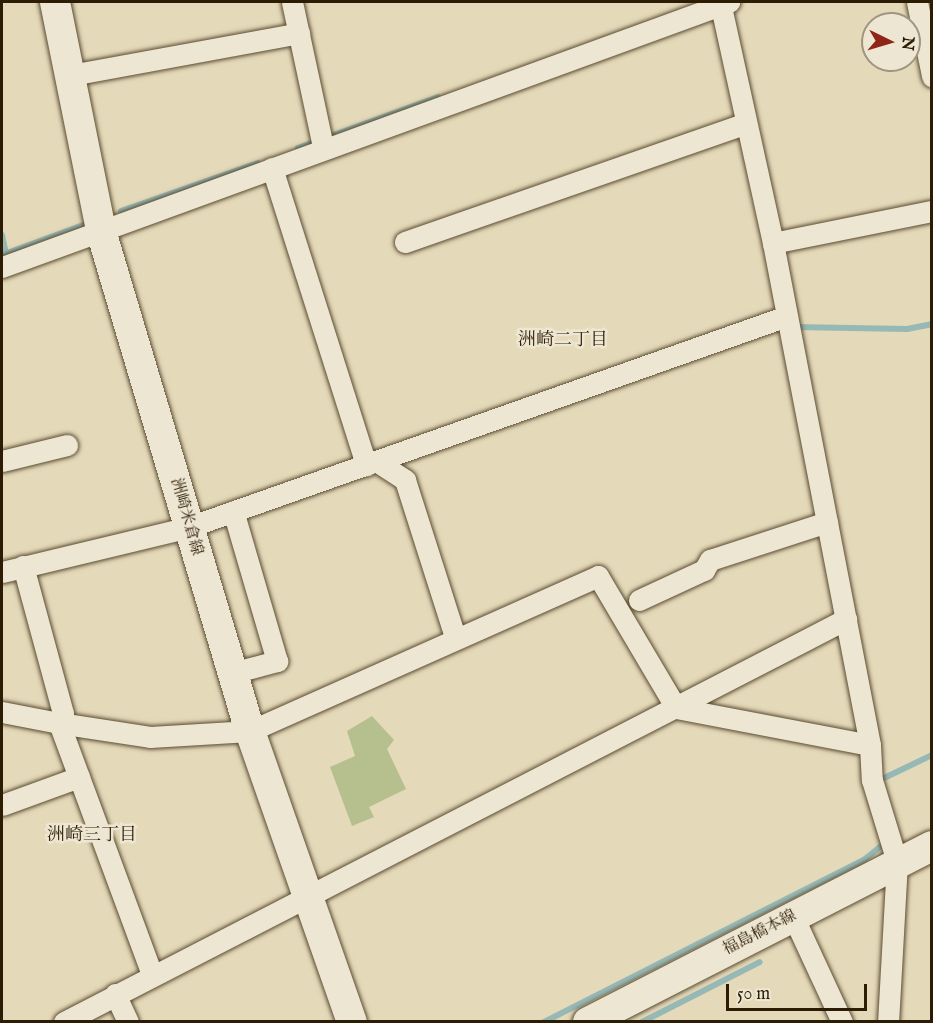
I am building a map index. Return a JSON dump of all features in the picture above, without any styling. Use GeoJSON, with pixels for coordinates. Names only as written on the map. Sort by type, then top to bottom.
{"type":"FeatureCollection","features":[{"type":"Feature","properties":{"kind":"main road","name":"洲崎米倉線"},"geometry":{"type":"LineString","coordinates":[[56,2],[101,231],[250,731],[306,897],[352,1022]]}},
{"type":"Feature","properties":{"kind":"main road","name":"福島橋本線"},"geometry":{"type":"LineString","coordinates":[[588,1022],[793,916],[892,848],[932,846]]}},
{"type":"Feature","properties":{"kind":"street"},"geometry":{"type":"LineString","coordinates":[[292,2],[322,142]]}},
{"type":"Feature","properties":{"kind":"street"},"geometry":{"type":"LineString","coordinates":[[2,267],[272,168],[322,142],[723,2],[746,123],[773,243],[846,619],[870,745],[872,780],[892,848],[888,1022]]}},
{"type":"Feature","properties":{"kind":"street"},"geometry":{"type":"LineString","coordinates":[[917,2],[932,76]]}},
{"type":"Feature","properties":{"kind":"street"},"geometry":{"type":"LineString","coordinates":[[71,75],[299,33]]}},
{"type":"Feature","properties":{"kind":"street"},"geometry":{"type":"LineString","coordinates":[[405,242],[746,123]]}},
{"type":"Feature","properties":{"kind":"street"},"geometry":{"type":"LineString","coordinates":[[272,168],[378,464],[405,480],[455,637]]}},
{"type":"Feature","properties":{"kind":"street"},"geometry":{"type":"LineString","coordinates":[[773,243],[932,211]]}},
{"type":"Feature","properties":{"kind":"street"},"geometry":{"type":"LineString","coordinates":[[2,572],[25,572],[234,515],[787,316]]}},
{"type":"Feature","properties":{"kind":"street"},"geometry":{"type":"LineString","coordinates":[[2,461],[67,445]]}},
{"type":"Feature","properties":{"kind":"street"},"geometry":{"type":"LineString","coordinates":[[232,673],[277,661],[234,515]]}},
{"type":"Feature","properties":{"kind":"street"},"geometry":{"type":"LineString","coordinates":[[639,600],[704,570],[710,560],[827,522]]}},
{"type":"Feature","properties":{"kind":"street"},"geometry":{"type":"LineString","coordinates":[[25,572],[63,713],[59,723],[153,974]]}},
{"type":"Feature","properties":{"kind":"street"},"geometry":{"type":"LineString","coordinates":[[2,712],[150,737],[250,731],[455,637],[598,576],[676,708],[870,745]]}},
{"type":"Feature","properties":{"kind":"street"},"geometry":{"type":"LineString","coordinates":[[64,1022],[120,1005],[153,974],[676,708],[712,684],[846,619]]}},
{"type":"Feature","properties":{"kind":"street"},"geometry":{"type":"LineString","coordinates":[[2,805],[79,777]]}},
{"type":"Feature","properties":{"kind":"street"},"geometry":{"type":"LineString","coordinates":[[793,916],[842,1022]]}},
{"type":"Feature","properties":{"kind":"green space"},"geometry":{"type":"Polygon","coordinates":[[[372,716],[394,740],[387,749],[406,789],[369,807],[374,817],[352,826],[330,767],[355,756],[347,731],[372,716]]]}},
{"type":"Feature","properties":{"kind":"waterway"},"geometry":{"type":"LineString","coordinates":[[298,148],[438,97]]}},
{"type":"Feature","properties":{"kind":"waterway"},"geometry":{"type":"LineString","coordinates":[[121,211],[258,163]]}},
{"type":"Feature","properties":{"kind":"waterway"},"geometry":{"type":"LineString","coordinates":[[2,255],[91,222]]}},
{"type":"Feature","properties":{"kind":"waterway"},"geometry":{"type":"LineString","coordinates":[[2,235],[6,254]]}},
{"type":"Feature","properties":{"kind":"waterway"},"geometry":{"type":"LineString","coordinates":[[794,327],[907,329],[932,324]]}},
{"type":"Feature","properties":{"kind":"waterway"},"geometry":{"type":"LineString","coordinates":[[879,784],[880,780],[932,755]]}},
{"type":"Feature","properties":{"kind":"waterway"},"geometry":{"type":"LineString","coordinates":[[544,1022],[865,859],[886,842]]}},
{"type":"Feature","properties":{"kind":"waterway"},"geometry":{"type":"LineString","coordinates":[[642,1022],[760,962]]}},
{"type":"Feature","properties":{"kind":"district","name":"洲崎二丁目"},"geometry":{"type":"Point","coordinates":[563,341]}},
{"type":"Feature","properties":{"kind":"district","name":"洲崎三丁目"},"geometry":{"type":"Point","coordinates":[92,836]}}]}
